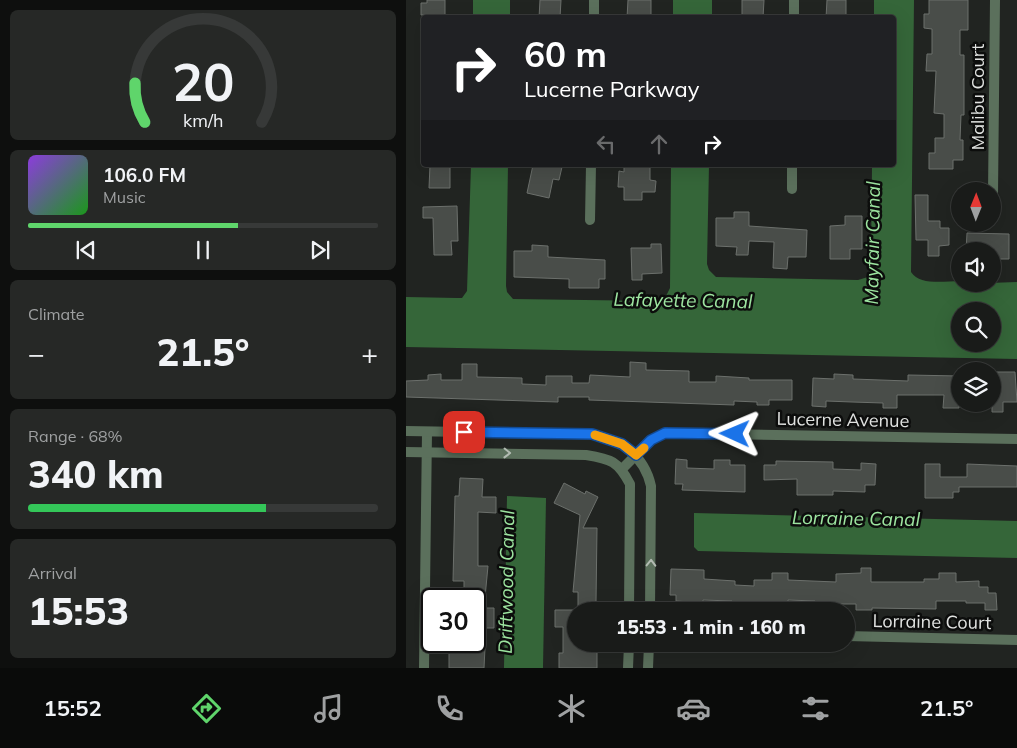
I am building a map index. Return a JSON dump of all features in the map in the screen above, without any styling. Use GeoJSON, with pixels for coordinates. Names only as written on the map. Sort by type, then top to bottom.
{"type":"FeatureCollection","features":[{"type":"Feature","properties":{"kind":"street"},"geometry":{"type":"LineString","coordinates":[[594,0],[594,15]]}},
{"type":"Feature","properties":{"kind":"street"},"geometry":{"type":"LineString","coordinates":[[794,0],[794,15]]}},
{"type":"Feature","properties":{"kind":"street","name":"Malibu Court"},"geometry":{"type":"LineString","coordinates":[[993,182],[995,0]]}},
{"type":"Feature","properties":{"kind":"street"},"geometry":{"type":"LineString","coordinates":[[590,220],[591,167]]}},
{"type":"Feature","properties":{"kind":"street"},"geometry":{"type":"LineString","coordinates":[[792,167],[792,189]]}},
{"type":"Feature","properties":{"kind":"street"},"geometry":{"type":"LineString","coordinates":[[406,431],[592,434],[622,444],[636,455],[648,473],[651,486],[650,602]]}},
{"type":"Feature","properties":{"kind":"street"},"geometry":{"type":"LineString","coordinates":[[424,668],[427,432]]}},
{"type":"Feature","properties":{"kind":"street","name":"Lucerne Avenue"},"geometry":{"type":"LineString","coordinates":[[622,469],[651,440],[665,433],[1017,439]]}},
{"type":"Feature","properties":{"kind":"street"},"geometry":{"type":"LineString","coordinates":[[406,452],[586,455],[610,459],[622,469],[630,484],[629,602]]}},
{"type":"Feature","properties":{"kind":"street","name":"Lorraine Court"},"geometry":{"type":"LineString","coordinates":[[855,636],[1017,640]]}},
{"type":"Feature","properties":{"kind":"street"},"geometry":{"type":"LineString","coordinates":[[628,668],[629,652]]}},
{"type":"Feature","properties":{"kind":"street"},"geometry":{"type":"LineString","coordinates":[[648,668],[649,652]]}},
{"type":"Feature","properties":{"kind":"water"},"geometry":{"type":"Polygon","coordinates":[[[473,0],[510,0],[510,15],[473,15],[473,0]]]}},
{"type":"Feature","properties":{"kind":"water"},"geometry":{"type":"Polygon","coordinates":[[[673,0],[712,0],[712,15],[673,15],[673,0]]]}},
{"type":"Feature","properties":{"kind":"water"},"geometry":{"type":"Polygon","coordinates":[[[874,0],[914,0],[911,272],[920,279],[927,281],[951,281],[951,292],[1001,292],[1001,283],[1017,282],[1017,359],[406,347],[406,297],[462,298],[467,291],[471,167],[508,167],[506,286],[507,292],[513,299],[656,301],[665,298],[670,288],[671,167],[709,167],[707,264],[709,270],[716,277],[858,280],[868,277],[871,267],[872,167],[896,167],[896,15],[874,15],[874,0]]]}},
{"type":"Feature","properties":{"kind":"water","name":"Driftwood Canal"},"geometry":{"type":"Polygon","coordinates":[[[507,496],[546,498],[543,668],[504,668],[507,496]]]}},
{"type":"Feature","properties":{"kind":"water","name":"Lorraine Canal"},"geometry":{"type":"Polygon","coordinates":[[[694,513],[1017,521],[1017,558],[698,551],[694,547],[694,513]]]}},
{"type":"Feature","properties":{"kind":"building"},"geometry":{"type":"Polygon","coordinates":[[[427,0],[445,0],[445,15],[421,15],[421,3],[427,3],[427,0]]]}},
{"type":"Feature","properties":{"kind":"building"},"geometry":{"type":"Polygon","coordinates":[[[540,0],[561,0],[560,15],[539,15],[540,0]]]}},
{"type":"Feature","properties":{"kind":"building"},"geometry":{"type":"Polygon","coordinates":[[[628,0],[651,0],[651,15],[627,15],[628,0]]]}},
{"type":"Feature","properties":{"kind":"building"},"geometry":{"type":"Polygon","coordinates":[[[742,0],[764,0],[763,15],[742,15],[742,0]]]}},
{"type":"Feature","properties":{"kind":"building"},"geometry":{"type":"Polygon","coordinates":[[[827,0],[846,0],[846,15],[826,15],[827,0]]]}},
{"type":"Feature","properties":{"kind":"building"},"geometry":{"type":"Polygon","coordinates":[[[929,0],[968,0],[968,30],[960,30],[960,55],[964,55],[964,115],[961,115],[960,140],[963,140],[963,160],[953,160],[953,169],[929,169],[929,153],[935,153],[935,138],[944,138],[944,114],[934,113],[936,71],[926,71],[927,54],[932,54],[932,29],[924,28],[924,14],[929,14],[929,0]]]}},
{"type":"Feature","properties":{"kind":"building"},"geometry":{"type":"Polygon","coordinates":[[[430,167],[450,167],[450,188],[429,188],[430,167]]]}},
{"type":"Feature","properties":{"kind":"building"},"geometry":{"type":"Polygon","coordinates":[[[533,167],[562,167],[559,180],[553,179],[549,198],[527,193],[533,167]]]}},
{"type":"Feature","properties":{"kind":"building"},"geometry":{"type":"Polygon","coordinates":[[[624,167],[650,167],[650,180],[656,181],[655,192],[642,192],[642,200],[624,200],[624,187],[618,187],[619,171],[624,172],[624,167]]]}},
{"type":"Feature","properties":{"kind":"building"},"geometry":{"type":"Polygon","coordinates":[[[915,195],[928,195],[928,221],[940,221],[940,228],[949,228],[949,245],[939,246],[939,256],[928,256],[928,240],[916,240],[915,195]]]}},
{"type":"Feature","properties":{"kind":"building"},"geometry":{"type":"Polygon","coordinates":[[[457,206],[458,241],[451,241],[452,255],[434,255],[433,218],[423,218],[423,207],[457,206]]]}},
{"type":"Feature","properties":{"kind":"building"},"geometry":{"type":"Polygon","coordinates":[[[734,212],[749,212],[749,226],[807,230],[806,257],[788,257],[787,269],[773,268],[774,242],[749,241],[748,255],[736,255],[737,247],[716,246],[716,218],[734,218],[734,212]]]}},
{"type":"Feature","properties":{"kind":"building"},"geometry":{"type":"Polygon","coordinates":[[[845,216],[862,216],[862,249],[850,249],[850,259],[830,259],[830,226],[845,225],[845,216]]]}},
{"type":"Feature","properties":{"kind":"building"},"geometry":{"type":"Polygon","coordinates":[[[967,233],[1009,234],[1009,259],[1001,259],[1001,242],[966,242],[967,233]]]}},
{"type":"Feature","properties":{"kind":"building"},"geometry":{"type":"Polygon","coordinates":[[[651,244],[661,244],[662,273],[642,274],[642,280],[632,280],[631,248],[651,248],[651,244]]]}},
{"type":"Feature","properties":{"kind":"building"},"geometry":{"type":"Polygon","coordinates":[[[532,245],[548,246],[548,257],[605,260],[605,279],[599,279],[599,288],[569,288],[569,279],[514,277],[514,251],[532,251],[532,245]]]}},
{"type":"Feature","properties":{"kind":"building"},"geometry":{"type":"Polygon","coordinates":[[[630,362],[646,363],[646,370],[689,371],[689,382],[716,382],[716,376],[749,378],[749,380],[792,380],[792,400],[769,400],[769,405],[757,405],[757,402],[734,401],[734,405],[589,400],[589,397],[558,397],[558,402],[406,397],[406,381],[428,380],[428,375],[441,374],[441,380],[462,380],[462,364],[477,364],[477,377],[522,378],[522,384],[546,385],[546,376],[572,376],[572,383],[589,383],[590,375],[630,377],[630,362]]]}},
{"type":"Feature","properties":{"kind":"building"},"geometry":{"type":"Polygon","coordinates":[[[1001,372],[1015,372],[1017,402],[1003,402],[1003,412],[1001,412],[1001,372]]]}},
{"type":"Feature","properties":{"kind":"building"},"geometry":{"type":"Polygon","coordinates":[[[834,374],[853,375],[853,379],[908,381],[908,375],[951,376],[951,408],[943,408],[944,395],[897,395],[897,408],[883,408],[883,403],[826,401],[826,407],[812,406],[813,378],[834,379],[834,374]]]}},
{"type":"Feature","properties":{"kind":"building"},"geometry":{"type":"Polygon","coordinates":[[[676,459],[687,460],[687,468],[714,469],[714,460],[730,460],[730,465],[745,465],[745,492],[682,490],[683,484],[675,484],[676,459]]]}},
{"type":"Feature","properties":{"kind":"building"},"geometry":{"type":"Polygon","coordinates":[[[776,461],[833,462],[833,469],[861,470],[861,463],[876,464],[875,485],[865,485],[865,492],[833,491],[833,495],[797,495],[797,479],[764,480],[764,465],[776,465],[776,461]]]}},
{"type":"Feature","properties":{"kind":"building"},"geometry":{"type":"Polygon","coordinates":[[[925,464],[940,464],[940,477],[967,477],[967,464],[1017,466],[1017,487],[959,487],[959,492],[953,492],[953,498],[925,498],[925,464]]]}},
{"type":"Feature","properties":{"kind":"building"},"geometry":{"type":"Polygon","coordinates":[[[460,478],[483,479],[482,497],[496,497],[496,513],[478,512],[478,566],[488,566],[486,588],[464,588],[464,581],[453,581],[455,496],[459,496],[460,478]]]}},
{"type":"Feature","properties":{"kind":"building"},"geometry":{"type":"Polygon","coordinates":[[[564,483],[585,494],[586,491],[598,497],[583,528],[597,528],[596,602],[578,602],[578,592],[573,592],[580,515],[554,503],[564,483]]]}},
{"type":"Feature","properties":{"kind":"building"},"geometry":{"type":"Polygon","coordinates":[[[861,568],[871,568],[871,582],[924,582],[924,579],[939,579],[939,573],[956,573],[956,582],[979,581],[979,587],[988,587],[988,593],[996,593],[997,610],[985,610],[985,603],[966,603],[966,601],[936,601],[936,609],[872,608],[872,610],[856,610],[855,602],[788,600],[788,602],[732,602],[703,600],[703,602],[690,602],[676,601],[676,595],[670,595],[671,569],[704,570],[704,579],[735,581],[735,585],[754,586],[754,580],[772,580],[772,573],[788,573],[788,580],[836,582],[836,574],[861,573],[861,568]]]}},
{"type":"Feature","properties":{"kind":"building"},"geometry":{"type":"Polygon","coordinates":[[[486,608],[494,608],[494,628],[486,628],[486,608]]]}},
{"type":"Feature","properties":{"kind":"building"},"geometry":{"type":"Polygon","coordinates":[[[555,610],[567,610],[567,652],[597,652],[597,668],[559,668],[559,653],[563,653],[563,627],[555,627],[555,610]]]}},
{"type":"Feature","properties":{"kind":"building"},"geometry":{"type":"Polygon","coordinates":[[[449,653],[485,653],[484,668],[449,668],[449,653]]]}},
{"type":"Feature","properties":{"kind":"slow traffic"},"geometry":{"type":"LineString","coordinates":[[595,435],[622,444],[636,455],[644,448]]}},
{"type":"Feature","properties":{"kind":"route"},"geometry":{"type":"LineString","coordinates":[[464,432],[592,434],[622,444],[636,455],[651,440],[665,433],[735,434]]}},
{"type":"Feature","properties":{"kind":"water label","name":"Mayfair Canal"},"geometry":{"type":"Point","coordinates":[872,243]}},
{"type":"Feature","properties":{"kind":"water label","name":"Lafayette Canal"},"geometry":{"type":"Point","coordinates":[683,300]}}]}
